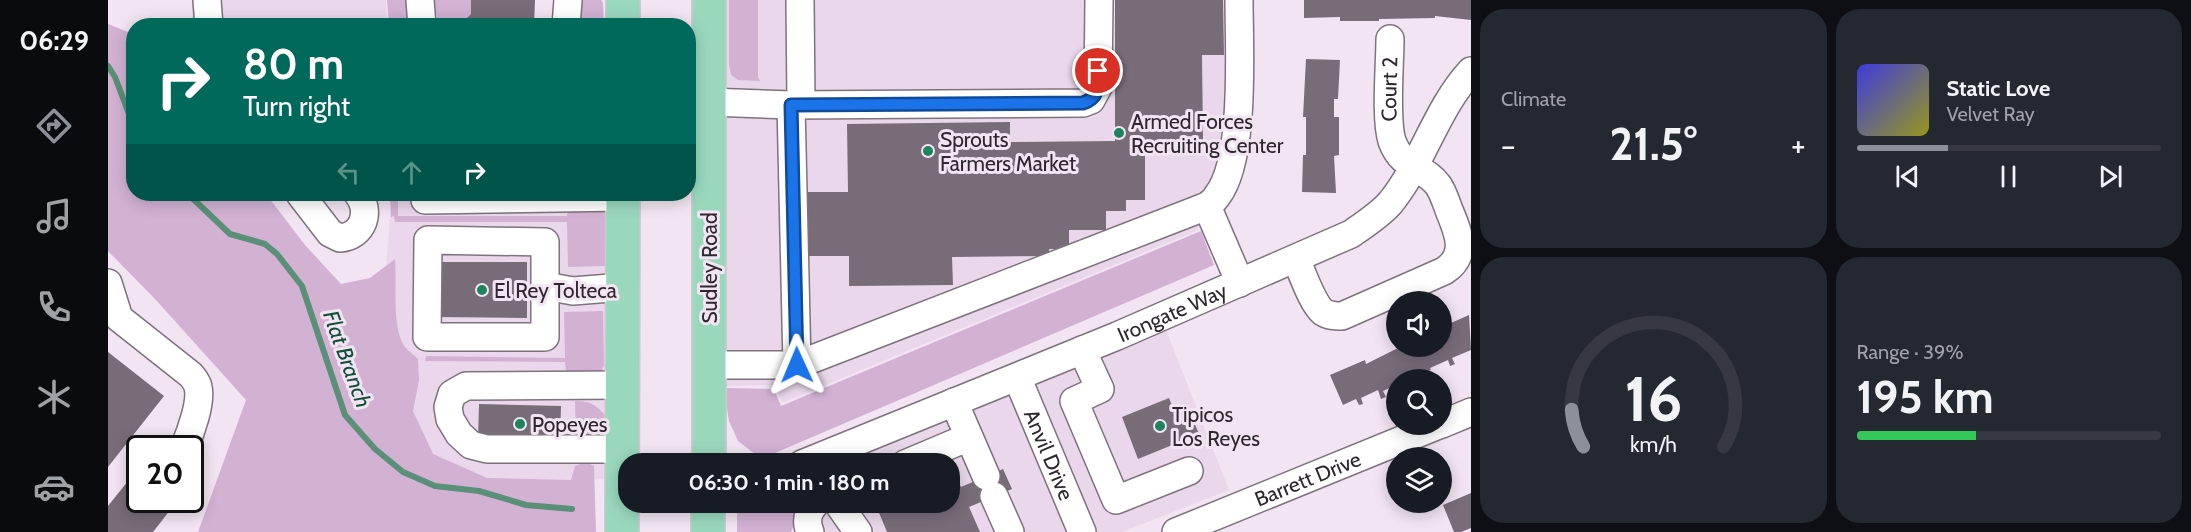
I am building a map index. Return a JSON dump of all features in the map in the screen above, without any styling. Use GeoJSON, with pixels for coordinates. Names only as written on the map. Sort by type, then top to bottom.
{"type":"FeatureCollection","features":[{"type":"Feature","properties":{"kind":"main road"},"geometry":{"type":"LineString","coordinates":[[623,0],[623,18]]}},
{"type":"Feature","properties":{"kind":"main road","name":"Sudley Road"},"geometry":{"type":"LineString","coordinates":[[709,0],[709,453]]}},
{"type":"Feature","properties":{"kind":"main road"},"geometry":{"type":"LineString","coordinates":[[622,532],[623,201]]}},
{"type":"Feature","properties":{"kind":"main road"},"geometry":{"type":"LineString","coordinates":[[708,513],[708,532]]}},
{"type":"Feature","properties":{"kind":"street"},"geometry":{"type":"LineString","coordinates":[[207,0],[208,18]]}},
{"type":"Feature","properties":{"kind":"street"},"geometry":{"type":"LineString","coordinates":[[420,0],[421,18]]}},
{"type":"Feature","properties":{"kind":"street"},"geometry":{"type":"LineString","coordinates":[[567,18],[568,0]]}},
{"type":"Feature","properties":{"kind":"street"},"geometry":{"type":"LineString","coordinates":[[797,365],[796,104],[800,0]]}},
{"type":"Feature","properties":{"kind":"street"},"geometry":{"type":"LineString","coordinates":[[709,102],[1073,104],[1091,100],[1098,87],[1099,0]]}},
{"type":"Feature","properties":{"kind":"street"},"geometry":{"type":"LineString","coordinates":[[709,365],[797,365],[1207,206],[1218,196],[1225,182],[1232,157],[1239,104],[1239,0]]}},
{"type":"Feature","properties":{"kind":"street","name":"Court 2"},"geometry":{"type":"LineString","coordinates":[[1296,259],[1316,302],[1322,311],[1331,316],[1342,316],[1450,267],[1457,260],[1461,238],[1438,184],[1413,168],[1401,157],[1392,140],[1390,39]]}},
{"type":"Feature","properties":{"kind":"street","name":"Irongate Way"},"geometry":{"type":"LineString","coordinates":[[831,453],[1082,350],[1351,234],[1374,218],[1390,202],[1413,168],[1447,103],[1471,71]]}},
{"type":"Feature","properties":{"kind":"street"},"geometry":{"type":"LineString","coordinates":[[305,201],[330,233],[340,238],[352,236],[360,228],[364,220],[363,201]]}},
{"type":"Feature","properties":{"kind":"street"},"geometry":{"type":"LineString","coordinates":[[1207,206],[1240,283]]}},
{"type":"Feature","properties":{"kind":"street"},"geometry":{"type":"LineString","coordinates":[[428,240],[545,242],[545,286],[545,337],[427,337],[428,240]]}},
{"type":"Feature","properties":{"kind":"street"},"geometry":{"type":"LineString","coordinates":[[108,283],[119,318],[190,375],[198,385],[199,395],[190,435]]}},
{"type":"Feature","properties":{"kind":"street"},"geometry":{"type":"LineString","coordinates":[[545,286],[573,291],[623,286]]}},
{"type":"Feature","properties":{"kind":"street"},"geometry":{"type":"LineString","coordinates":[[1082,350],[1100,389],[1074,401],[1116,500],[1189,471]]}},
{"type":"Feature","properties":{"kind":"street","name":"Anvil Drive"},"geometry":{"type":"LineString","coordinates":[[1017,377],[1079,531]]}},
{"type":"Feature","properties":{"kind":"street"},"geometry":{"type":"LineString","coordinates":[[623,384],[466,386],[452,393],[448,406],[450,419],[459,434],[471,445],[486,449],[623,449]]}},
{"type":"Feature","properties":{"kind":"street"},"geometry":{"type":"LineString","coordinates":[[954,402],[1010,532]]}},
{"type":"Feature","properties":{"kind":"street","name":"Barrett Drive"},"geometry":{"type":"LineString","coordinates":[[1452,420],[1471,412]]}},
{"type":"Feature","properties":{"kind":"street","name":"Barrett Drive"},"geometry":{"type":"LineString","coordinates":[[1176,532],[1414,435]]}},
{"type":"Feature","properties":{"kind":"street"},"geometry":{"type":"LineString","coordinates":[[931,453],[969,437]]}},
{"type":"Feature","properties":{"kind":"street"},"geometry":{"type":"LineString","coordinates":[[1053,464],[1093,447]]}},
{"type":"Feature","properties":{"kind":"street"},"geometry":{"type":"LineString","coordinates":[[810,513],[807,524],[810,532]]}},
{"type":"Feature","properties":{"kind":"street"},"geometry":{"type":"LineString","coordinates":[[840,513],[848,532]]}},
{"type":"Feature","properties":{"kind":"street"},"geometry":{"type":"LineString","coordinates":[[844,513],[858,532]]}},
{"type":"Feature","properties":{"kind":"shaded area"},"geometry":{"type":"Polygon","coordinates":[[[192,0],[386,0],[387,18],[192,18],[192,0]]]}},
{"type":"Feature","properties":{"kind":"shaded area"},"geometry":{"type":"Polygon","coordinates":[[[387,0],[406,0],[407,18],[388,18],[387,0]]]}},
{"type":"Feature","properties":{"kind":"shaded area"},"geometry":{"type":"Polygon","coordinates":[[[434,0],[471,0],[471,14],[468,18],[437,18],[434,0]]]}},
{"type":"Feature","properties":{"kind":"shaded area"},"geometry":{"type":"Polygon","coordinates":[[[575,0],[601,0],[603,3],[604,18],[574,18],[575,0]]]}},
{"type":"Feature","properties":{"kind":"shaded area"},"geometry":{"type":"Polygon","coordinates":[[[727,0],[1249,0],[1248,113],[1231,204],[1196,231],[782,403],[774,385],[725,386],[727,0]]]}},
{"type":"Feature","properties":{"kind":"shaded area"},"geometry":{"type":"Polygon","coordinates":[[[729,0],[758,0],[758,77],[760,81],[738,80],[731,75],[729,0]]]}},
{"type":"Feature","properties":{"kind":"shaded area"},"geometry":{"type":"Polygon","coordinates":[[[108,24],[126,31],[126,201],[271,201],[305,245],[341,284],[370,278],[395,259],[396,312],[399,333],[402,342],[418,359],[419,380],[413,411],[433,454],[487,478],[571,480],[575,466],[586,462],[594,466],[596,532],[198,532],[246,400],[156,300],[108,251],[108,24]]]}},
{"type":"Feature","properties":{"kind":"shaded area"},"geometry":{"type":"Polygon","coordinates":[[[390,201],[398,201],[398,216],[567,216],[568,207],[605,206],[605,266],[568,267],[567,222],[395,222],[394,216],[391,217],[390,201]]]}},
{"type":"Feature","properties":{"kind":"shaded area"},"geometry":{"type":"Polygon","coordinates":[[[391,201],[609,201],[606,479],[471,484],[412,439],[383,305],[391,201]]]}},
{"type":"Feature","properties":{"kind":"shaded area"},"geometry":{"type":"Polygon","coordinates":[[[1201,231],[1214,265],[775,453],[754,453],[738,441],[729,421],[724,388],[774,389],[781,406],[1201,231]]]}},
{"type":"Feature","properties":{"kind":"shaded area"},"geometry":{"type":"Polygon","coordinates":[[[603,311],[604,365],[601,373],[572,378],[566,372],[565,362],[425,361],[426,356],[565,358],[564,312],[603,311]]]}},
{"type":"Feature","properties":{"kind":"shaded area"},"geometry":{"type":"Polygon","coordinates":[[[1166,330],[1229,490],[1122,532],[794,532],[804,513],[960,513],[960,453],[865,453],[1166,330]]]}},
{"type":"Feature","properties":{"kind":"shaded area"},"geometry":{"type":"Polygon","coordinates":[[[575,401],[592,404],[605,415],[605,435],[601,439],[576,439],[575,401]]]}},
{"type":"Feature","properties":{"kind":"shaded area"},"geometry":{"type":"Polygon","coordinates":[[[737,513],[800,513],[791,532],[737,532],[737,513]]]}},
{"type":"Feature","properties":{"kind":"building"},"geometry":{"type":"Polygon","coordinates":[[[471,0],[535,0],[534,18],[467,18],[471,14],[471,0]]]}},
{"type":"Feature","properties":{"kind":"building"},"geometry":{"type":"Polygon","coordinates":[[[1115,0],[1223,0],[1224,55],[1202,55],[1203,140],[1145,141],[1145,200],[1126,200],[1126,211],[1106,211],[1106,230],[1069,230],[1069,249],[1049,249],[1050,256],[952,257],[953,285],[849,286],[849,256],[807,256],[806,192],[848,192],[847,124],[1010,122],[1010,142],[1115,141],[1115,0]]]}},
{"type":"Feature","properties":{"kind":"building"},"geometry":{"type":"Polygon","coordinates":[[[1304,0],[1471,0],[1471,20],[1435,16],[1435,18],[1379,19],[1379,21],[1340,21],[1340,17],[1304,18],[1304,0]]]}},
{"type":"Feature","properties":{"kind":"building"},"geometry":{"type":"Polygon","coordinates":[[[1306,59],[1340,60],[1338,99],[1334,99],[1334,117],[1339,117],[1339,155],[1334,156],[1336,193],[1302,192],[1303,155],[1306,155],[1306,117],[1303,117],[1306,59]]]}},
{"type":"Feature","properties":{"kind":"building","name":"El Rey Tolteca"},"geometry":{"type":"Polygon","coordinates":[[[437,262],[527,262],[527,318],[436,317],[437,262]]]}},
{"type":"Feature","properties":{"kind":"building"},"geometry":{"type":"Polygon","coordinates":[[[1469,315],[1471,350],[1452,358],[1455,364],[1450,366],[1448,360],[1430,369],[1386,369],[1386,390],[1383,391],[1386,397],[1381,399],[1378,390],[1361,398],[1363,404],[1359,405],[1356,399],[1343,405],[1330,375],[1365,360],[1366,364],[1386,354],[1386,357],[1452,357],[1452,323],[1469,315]]]}},
{"type":"Feature","properties":{"kind":"building"},"geometry":{"type":"Polygon","coordinates":[[[108,352],[164,396],[133,435],[126,435],[126,444],[108,467],[108,352]]]}},
{"type":"Feature","properties":{"kind":"building","name":"Tipicos Los Reyes"},"geometry":{"type":"Polygon","coordinates":[[[1169,398],[1175,413],[1188,408],[1199,434],[1138,459],[1122,417],[1169,398]]]}},
{"type":"Feature","properties":{"kind":"building","name":"Popeyes"},"geometry":{"type":"Polygon","coordinates":[[[479,404],[561,406],[560,444],[478,441],[479,404]]]}},
{"type":"Feature","properties":{"kind":"building"},"geometry":{"type":"Polygon","coordinates":[[[1003,469],[1012,489],[969,507],[980,532],[887,532],[879,513],[960,513],[960,485],[961,487],[1003,469]]]}},
{"type":"Feature","properties":{"kind":"building"},"geometry":{"type":"Polygon","coordinates":[[[126,484],[126,513],[168,513],[153,532],[108,532],[108,506],[126,484]]]}},
{"type":"Feature","properties":{"kind":"building"},"geometry":{"type":"Polygon","coordinates":[[[1471,493],[1471,528],[1454,532],[1446,513],[1452,513],[1452,501],[1471,493]]]}},
{"type":"Feature","properties":{"kind":"waterway","name":"Flat Branch"},"geometry":{"type":"LineString","coordinates":[[108,66],[115,77],[126,106]]}},
{"type":"Feature","properties":{"kind":"waterway","name":"Flat Branch"},"geometry":{"type":"LineString","coordinates":[[195,201],[230,234],[265,244],[277,254],[302,286],[345,415],[375,449],[403,472],[435,486],[479,491],[526,505],[572,509]]}},
{"type":"Feature","properties":{"kind":"place","name":"Armed Forces Recruiting Center"},"geometry":{"type":"Point","coordinates":[1119,133]}},
{"type":"Feature","properties":{"kind":"place","name":"Sprouts Farmers Market"},"geometry":{"type":"Point","coordinates":[928,151]}},
{"type":"Feature","properties":{"kind":"place","name":"El Rey Tolteca"},"geometry":{"type":"Point","coordinates":[482,290]}},
{"type":"Feature","properties":{"kind":"place","name":"Popeyes"},"geometry":{"type":"Point","coordinates":[520,424]}},
{"type":"Feature","properties":{"kind":"place","name":"Tipicos Los Reyes"},"geometry":{"type":"Point","coordinates":[1160,426]}},
{"type":"Feature","properties":{"kind":"route"},"geometry":{"type":"LineString","coordinates":[[797,365],[791,105],[1083,103],[1095,96],[1098,87],[1098,71]]}}]}
